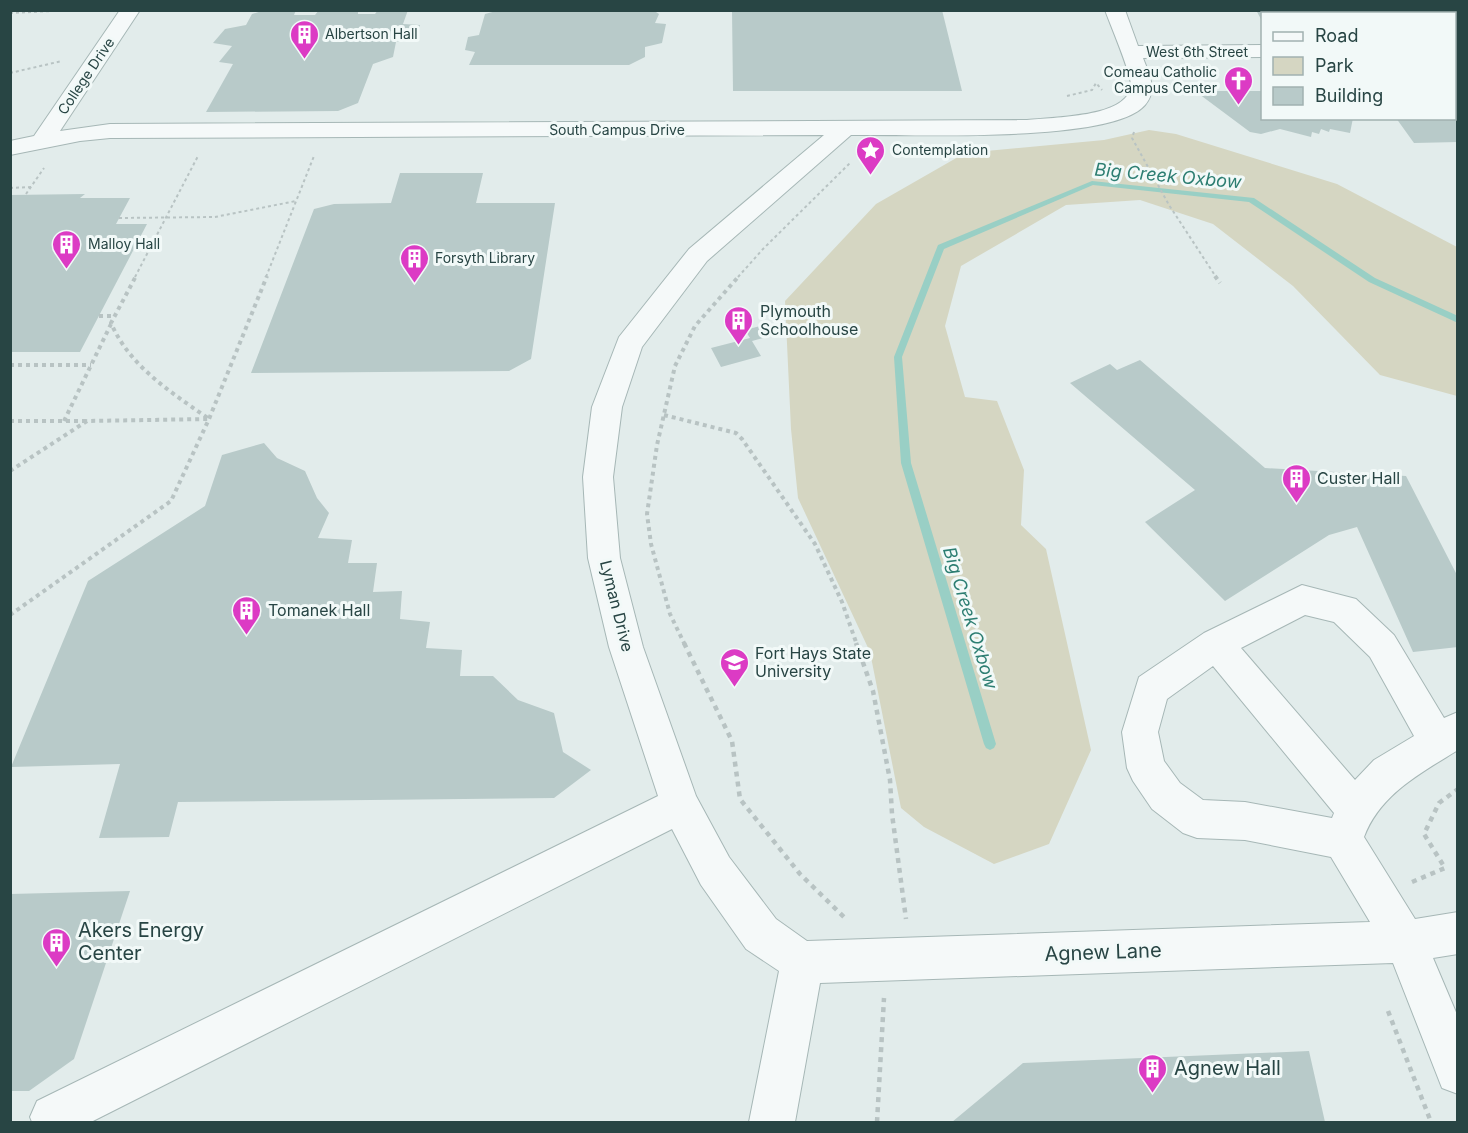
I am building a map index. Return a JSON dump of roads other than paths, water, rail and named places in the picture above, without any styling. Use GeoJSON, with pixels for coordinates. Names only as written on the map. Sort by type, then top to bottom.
{"type":"FeatureCollection","features":[{"type":"Feature","properties":{"kind":"street","name":"College Drive"},"geometry":{"type":"LineString","coordinates":[[42,141],[130,10]]}},
{"type":"Feature","properties":{"kind":"street","name":"South Campus Drive"},"geometry":{"type":"LineString","coordinates":[[10,148],[110,131],[1027,127],[1088,120],[1120,113],[1136,102],[1142,84],[1114,10]]}},
{"type":"Feature","properties":{"kind":"street","name":"West 6th Street"},"geometry":{"type":"LineString","coordinates":[[1131,52],[1261,51]]}},
{"type":"Feature","properties":{"kind":"street"},"geometry":{"type":"LineString","coordinates":[[1456,51],[1458,56]]}},
{"type":"Feature","properties":{"kind":"street","name":"Lyman Drive"},"geometry":{"type":"LineString","coordinates":[[802,962],[761,934],[715,871],[680,805],[626,647],[604,558],[598,477],[607,407],[629,344],[698,255],[844,129]]}},
{"type":"Feature","properties":{"kind":"street"},"geometry":{"type":"LineString","coordinates":[[1302,600],[1344,609],[1382,646],[1448,736],[1387,773],[1349,825],[1197,819],[1166,796],[1146,768],[1140,732],[1152,689],[1216,644],[1302,600]]}},
{"type":"Feature","properties":{"kind":"street"},"geometry":{"type":"LineString","coordinates":[[1216,644],[1349,825],[1377,896],[1405,942],[1458,1072]]}},
{"type":"Feature","properties":{"kind":"street"},"geometry":{"type":"LineString","coordinates":[[53,1117],[680,805]]}},
{"type":"Feature","properties":{"kind":"street","name":"Agnew Lane"},"geometry":{"type":"LineString","coordinates":[[802,962],[1405,942],[1458,933]]}},
{"type":"Feature","properties":{"kind":"street"},"geometry":{"type":"LineString","coordinates":[[772,1122],[802,962]]}},
{"type":"Feature","properties":{"kind":"waterway","name":"Big Creek Oxbow"},"geometry":{"type":"LineString","coordinates":[[990,744],[906,463],[898,357],[941,247],[1092,183],[1251,200],[1372,280],[1458,320]]}},
{"type":"Feature","properties":{"kind":"place","name":"Albertson Hall"},"geometry":{"type":"Point","coordinates":[304,60]}},
{"type":"Feature","properties":{"kind":"place","name":"Comeau Catholic Campus Center"},"geometry":{"type":"Point","coordinates":[1238,106]}},
{"type":"Feature","properties":{"kind":"place","name":"Contemplation"},"geometry":{"type":"Point","coordinates":[871,176]}},
{"type":"Feature","properties":{"kind":"place","name":"Malloy Hall"},"geometry":{"type":"Point","coordinates":[67,270]}},
{"type":"Feature","properties":{"kind":"place","name":"Forsyth Library"},"geometry":{"type":"Point","coordinates":[414,284]}},
{"type":"Feature","properties":{"kind":"place","name":"Plymouth Schoolhouse"},"geometry":{"type":"Point","coordinates":[739,346]}},
{"type":"Feature","properties":{"kind":"place","name":"Custer Hall"},"geometry":{"type":"Point","coordinates":[1296,504]}},
{"type":"Feature","properties":{"kind":"place","name":"Tomanek Hall"},"geometry":{"type":"Point","coordinates":[247,636]}},
{"type":"Feature","properties":{"kind":"place","name":"Fort Hays State University"},"geometry":{"type":"Point","coordinates":[734,688]}},
{"type":"Feature","properties":{"kind":"place","name":"Akers Energy Center"},"geometry":{"type":"Point","coordinates":[57,968]}},
{"type":"Feature","properties":{"kind":"place","name":"Agnew Hall"},"geometry":{"type":"Point","coordinates":[1153,1094]}}]}
